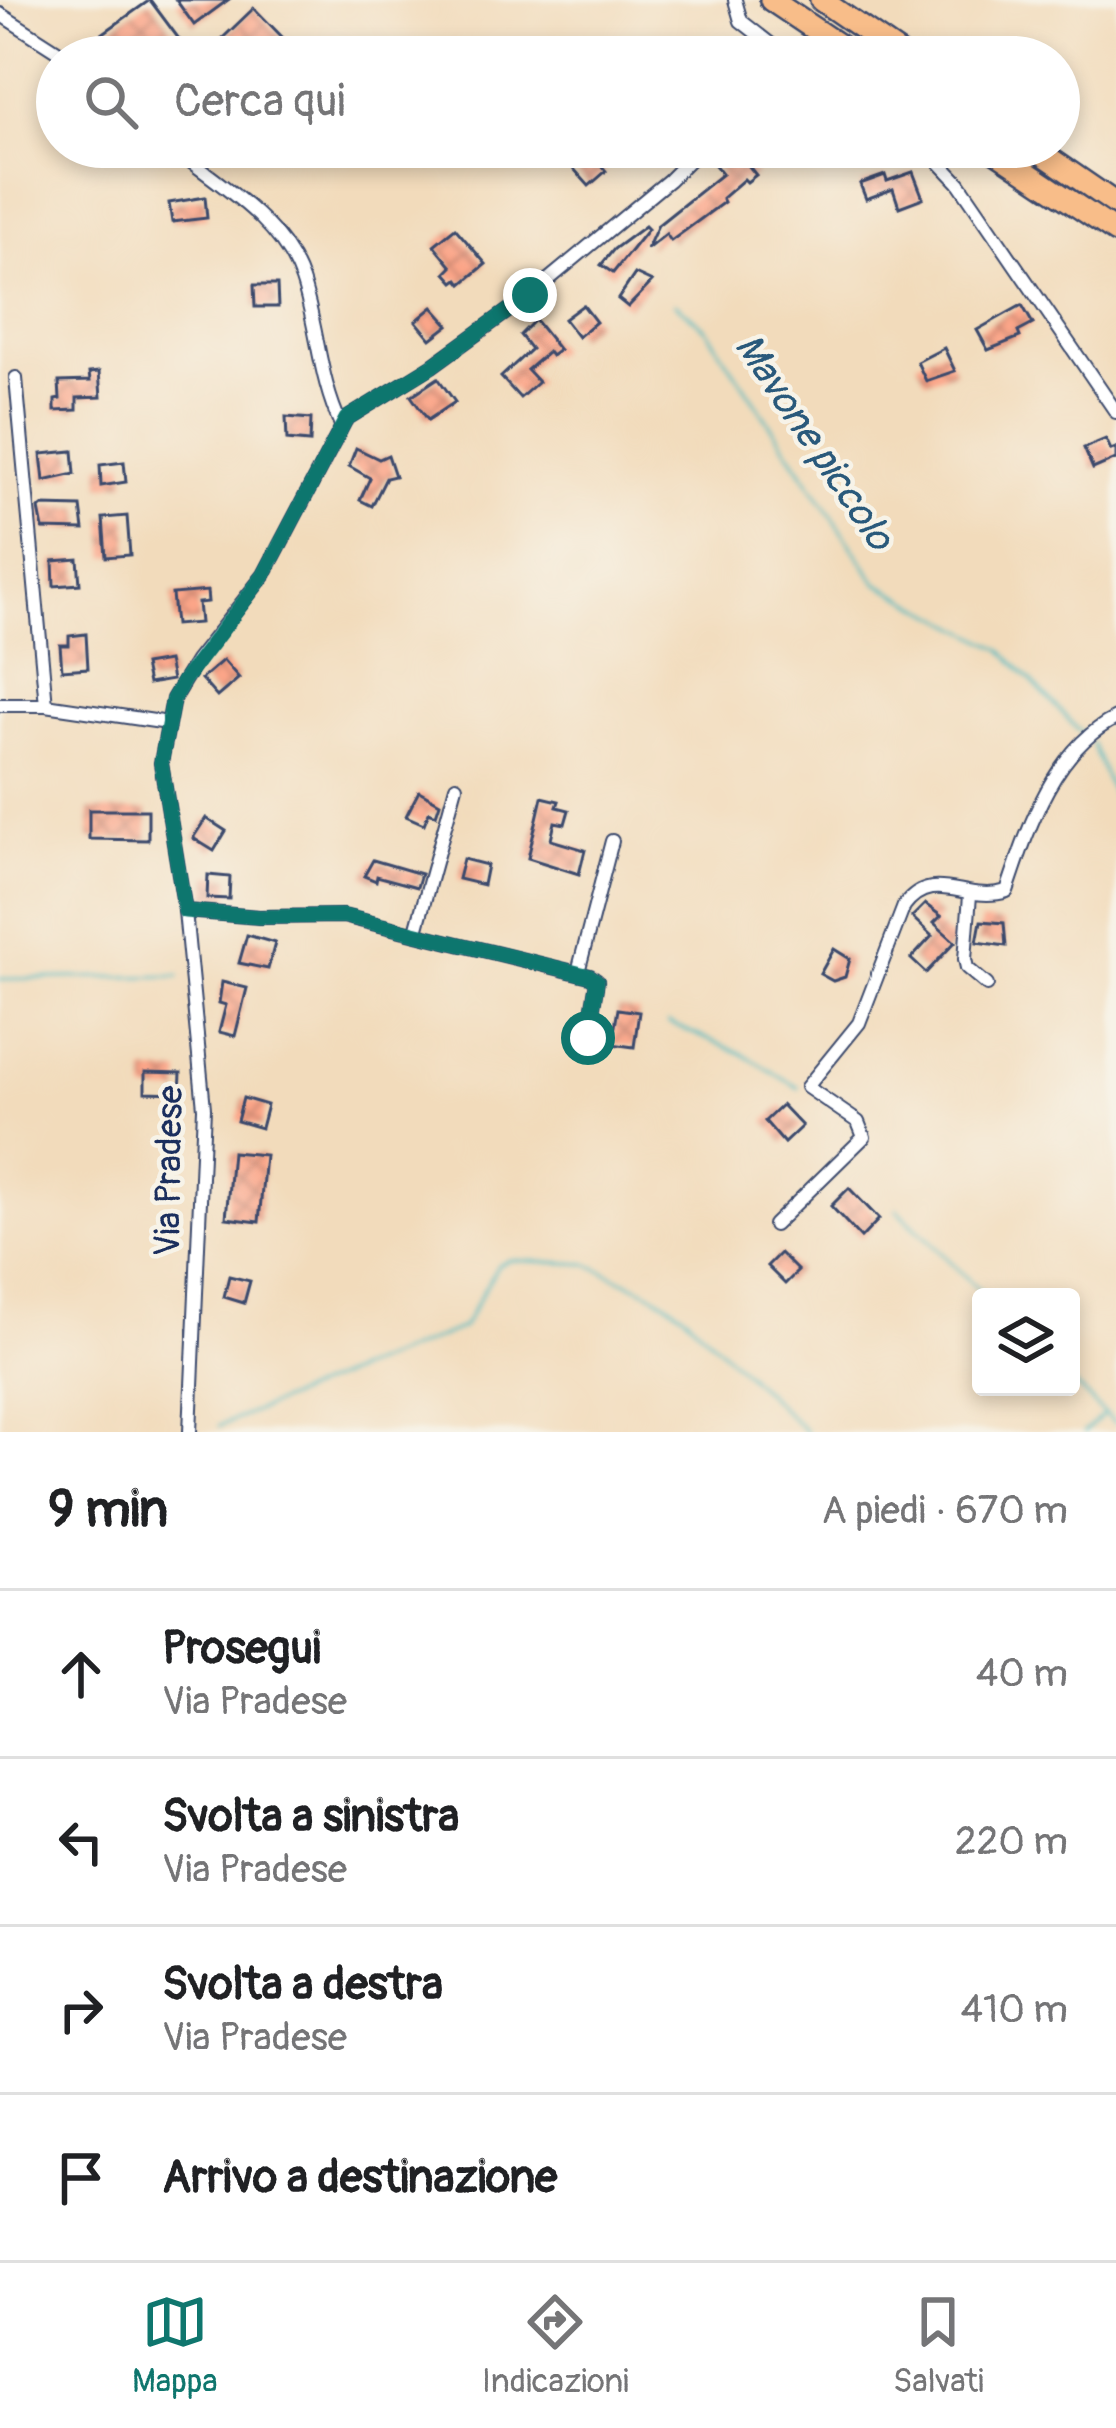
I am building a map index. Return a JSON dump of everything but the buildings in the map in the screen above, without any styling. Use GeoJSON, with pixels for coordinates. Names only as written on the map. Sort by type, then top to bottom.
{"type":"FeatureCollection","features":[{"type":"Feature","properties":{"kind":"highway"},"geometry":{"type":"LineString","coordinates":[[771,0],[825,36]]}},
{"type":"Feature","properties":{"kind":"highway"},"geometry":{"type":"LineString","coordinates":[[821,0],[873,36]]}},
{"type":"Feature","properties":{"kind":"highway"},"geometry":{"type":"LineString","coordinates":[[1020,168],[1116,232]]}},
{"type":"Feature","properties":{"kind":"highway"},"geometry":{"type":"LineString","coordinates":[[1064,168],[1116,204]]}},
{"type":"Feature","properties":{"kind":"street"},"geometry":{"type":"LineString","coordinates":[[735,0],[741,21],[759,36]]}},
{"type":"Feature","properties":{"kind":"street"},"geometry":{"type":"LineString","coordinates":[[0,14],[36,37]]}},
{"type":"Feature","properties":{"kind":"street"},"geometry":{"type":"LineString","coordinates":[[198,168],[264,220],[290,253],[305,294],[328,399],[341,425]]}},
{"type":"Feature","properties":{"kind":"street","name":"Via Pradese"},"geometry":{"type":"LineString","coordinates":[[190,1432],[204,1108],[185,911],[161,763],[173,699],[264,575],[341,425],[530,295],[681,168]]}},
{"type":"Feature","properties":{"kind":"street"},"geometry":{"type":"LineString","coordinates":[[945,168],[1116,412]]}},
{"type":"Feature","properties":{"kind":"street"},"geometry":{"type":"LineString","coordinates":[[16,378],[46,705]]}},
{"type":"Feature","properties":{"kind":"street"},"geometry":{"type":"LineString","coordinates":[[0,705],[46,705],[167,723]]}},
{"type":"Feature","properties":{"kind":"street"},"geometry":{"type":"LineString","coordinates":[[774,1225],[864,1137],[858,1122],[807,1087],[859,1023],[904,906],[915,892],[934,886],[970,895],[1007,891],[1033,813],[1048,789],[1091,731],[1116,718]]}},
{"type":"Feature","properties":{"kind":"street"},"geometry":{"type":"LineString","coordinates":[[416,932],[456,786]]}},
{"type":"Feature","properties":{"kind":"street"},"geometry":{"type":"LineString","coordinates":[[578,972],[612,841]]}},
{"type":"Feature","properties":{"kind":"street"},"geometry":{"type":"LineString","coordinates":[[970,895],[965,959],[967,968],[987,985]]}},
{"type":"Feature","properties":{"kind":"street"},"geometry":{"type":"LineString","coordinates":[[185,911],[259,917],[344,916],[578,972],[597,981],[588,1038]]}},
{"type":"Feature","properties":{"kind":"waterway","name":"Mavone piccolo"},"geometry":{"type":"LineString","coordinates":[[675,303],[706,329],[877,583],[1001,649],[1082,734]]}},
{"type":"Feature","properties":{"kind":"waterway","name":"Mavone piccolo"},"geometry":{"type":"LineString","coordinates":[[1092,744],[1116,804]]}},
{"type":"Feature","properties":{"kind":"waterway","name":"Mavone piccolo"},"geometry":{"type":"LineString","coordinates":[[0,979],[179,976]]}},
{"type":"Feature","properties":{"kind":"waterway","name":"Mavone piccolo"},"geometry":{"type":"LineString","coordinates":[[668,1023],[741,1053],[799,1088]]}},
{"type":"Feature","properties":{"kind":"waterway","name":"Mavone piccolo"},"geometry":{"type":"LineString","coordinates":[[897,1209],[977,1288]]}},
{"type":"Feature","properties":{"kind":"waterway","name":"Mavone piccolo"},"geometry":{"type":"LineString","coordinates":[[219,1426],[462,1328],[498,1265],[510,1260],[587,1264],[654,1294],[683,1313],[806,1432]]}},
{"type":"Feature","properties":{"kind":"waterway","name":"Mavone piccolo"},"geometry":{"type":"LineString","coordinates":[[1080,1390],[1104,1414]]}},
{"type":"Feature","properties":{"kind":"waterway","name":"Mavone piccolo"},"geometry":{"type":"LineString","coordinates":[[1084,1432],[1104,1414],[1116,1424]]}},
{"type":"Feature","properties":{"kind":"route"},"geometry":{"type":"LineString","coordinates":[[530,295],[341,425],[264,575],[196,661],[173,699],[161,763],[185,911],[259,917],[344,916],[590,976],[597,981],[588,1038]]}}]}
